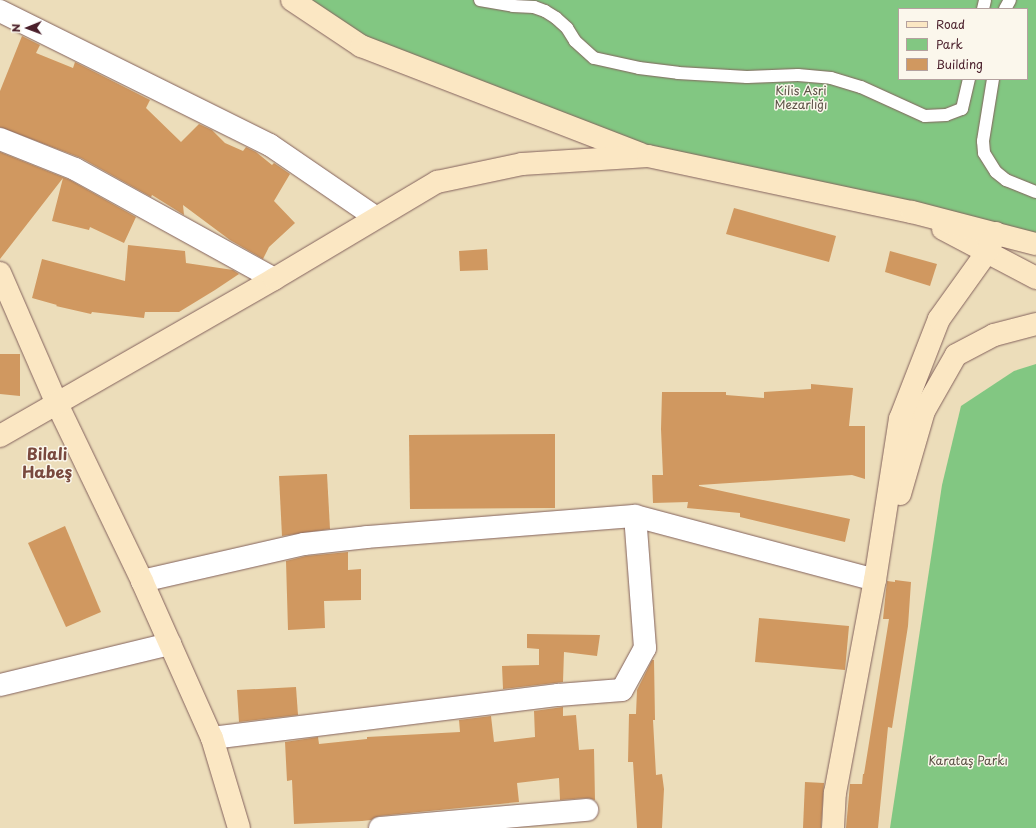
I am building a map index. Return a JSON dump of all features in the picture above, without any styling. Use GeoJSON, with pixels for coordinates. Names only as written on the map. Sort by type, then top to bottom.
{"type":"FeatureCollection","features":[{"type":"Feature","properties":{"kind":"street"},"geometry":{"type":"LineString","coordinates":[[292,0],[361,46],[648,156],[912,212],[991,243],[1036,278]]}},
{"type":"Feature","properties":{"kind":"street"},"geometry":{"type":"LineString","coordinates":[[0,11],[270,145],[375,217]]}},
{"type":"Feature","properties":{"kind":"street"},"geometry":{"type":"LineString","coordinates":[[0,139],[75,169],[274,279]]}},
{"type":"Feature","properties":{"kind":"street"},"geometry":{"type":"LineString","coordinates":[[0,436],[274,279],[375,217],[437,182],[522,164],[648,156]]}},
{"type":"Feature","properties":{"kind":"street"},"geometry":{"type":"LineString","coordinates":[[991,243],[1036,244]]}},
{"type":"Feature","properties":{"kind":"street"},"geometry":{"type":"LineString","coordinates":[[833,828],[835,792],[875,580],[900,419],[939,319],[991,243]]}},
{"type":"Feature","properties":{"kind":"street"},"geometry":{"type":"LineString","coordinates":[[0,273],[57,404],[142,581],[212,738],[239,828]]}},
{"type":"Feature","properties":{"kind":"street"},"geometry":{"type":"LineString","coordinates":[[875,580],[924,411],[956,355],[994,335],[1036,324]]}},
{"type":"Feature","properties":{"kind":"street"},"geometry":{"type":"LineString","coordinates":[[142,581],[304,544],[367,537],[635,516],[875,580]]}},
{"type":"Feature","properties":{"kind":"street"},"geometry":{"type":"LineString","coordinates":[[212,738],[558,695],[622,690],[645,648],[635,516]]}},
{"type":"Feature","properties":{"kind":"street"},"geometry":{"type":"LineString","coordinates":[[0,686],[170,644]]}},
{"type":"Feature","properties":{"kind":"street"},"geometry":{"type":"LineString","coordinates":[[380,828],[587,810]]}},
{"type":"Feature","properties":{"kind":"lane"},"geometry":{"type":"LineString","coordinates":[[480,0],[513,6],[534,7],[545,11],[567,28],[575,41],[594,58],[639,68],[678,73],[747,77],[798,75],[831,78],[861,87],[925,116],[946,115],[962,109],[968,80]]}},
{"type":"Feature","properties":{"kind":"lane"},"geometry":{"type":"LineString","coordinates":[[993,80],[983,141],[984,153],[996,172],[1006,180],[1036,192]]}},
{"type":"Feature","properties":{"kind":"green space","name":"Kilis Asri Mezarlığı"},"geometry":{"type":"Polygon","coordinates":[[[289,0],[1036,0],[1036,246],[757,189],[355,44],[289,0]]]}},
{"type":"Feature","properties":{"kind":"green space","name":"Karataş Parkı"},"geometry":{"type":"Polygon","coordinates":[[[1036,364],[1036,828],[890,828],[942,485],[961,406],[1014,371],[1036,364]]]}},
{"type":"Feature","properties":{"kind":"building"},"geometry":{"type":"Polygon","coordinates":[[[22,36],[40,45],[36,53],[73,68],[75,62],[150,100],[146,108],[181,142],[199,124],[212,130],[225,143],[243,151],[246,147],[256,152],[272,165],[274,163],[290,174],[274,201],[295,223],[269,247],[263,259],[230,240],[183,205],[184,215],[152,195],[151,197],[81,158],[0,127],[0,91],[22,36]]]}},
{"type":"Feature","properties":{"kind":"building"},"geometry":{"type":"Polygon","coordinates":[[[0,152],[70,180],[136,217],[124,243],[90,227],[89,230],[52,221],[63,178],[0,259],[0,152]]]}},
{"type":"Feature","properties":{"kind":"building"},"geometry":{"type":"Polygon","coordinates":[[[734,208],[836,236],[829,262],[726,234],[734,208]]]}},
{"type":"Feature","properties":{"kind":"building"},"geometry":{"type":"Polygon","coordinates":[[[128,245],[185,251],[186,263],[233,270],[239,274],[179,312],[145,312],[144,318],[92,312],[91,314],[56,306],[57,305],[32,298],[42,259],[125,281],[128,245]]]}},
{"type":"Feature","properties":{"kind":"building"},"geometry":{"type":"Polygon","coordinates":[[[487,249],[488,270],[460,271],[459,251],[487,249]]]}},
{"type":"Feature","properties":{"kind":"building"},"geometry":{"type":"Polygon","coordinates":[[[890,251],[937,264],[930,286],[885,272],[890,251]]]}},
{"type":"Feature","properties":{"kind":"building"},"geometry":{"type":"Polygon","coordinates":[[[0,354],[20,354],[20,396],[0,394],[0,354]]]}},
{"type":"Feature","properties":{"kind":"building"},"geometry":{"type":"Polygon","coordinates":[[[811,384],[853,388],[849,426],[865,426],[865,479],[852,475],[699,486],[850,519],[845,542],[740,517],[740,513],[687,508],[688,502],[653,503],[652,475],[663,475],[661,429],[662,392],[726,392],[726,395],[764,398],[764,392],[811,389],[811,384]]]}},
{"type":"Feature","properties":{"kind":"building"},"geometry":{"type":"Polygon","coordinates":[[[555,434],[555,508],[410,509],[409,435],[555,434]]]}},
{"type":"Feature","properties":{"kind":"building"},"geometry":{"type":"Polygon","coordinates":[[[327,474],[330,529],[282,536],[279,476],[327,474]]]}},
{"type":"Feature","properties":{"kind":"building"},"geometry":{"type":"Polygon","coordinates":[[[65,526],[101,612],[66,627],[28,543],[65,526]]]}},
{"type":"Feature","properties":{"kind":"building"},"geometry":{"type":"Polygon","coordinates":[[[348,552],[348,570],[361,569],[361,600],[324,601],[325,628],[288,630],[286,561],[306,556],[348,552]]]}},
{"type":"Feature","properties":{"kind":"building"},"geometry":{"type":"Polygon","coordinates":[[[895,580],[911,582],[908,626],[892,728],[888,727],[878,828],[846,828],[850,784],[862,784],[864,774],[889,619],[883,619],[887,581],[895,582],[895,580]]]}},
{"type":"Feature","properties":{"kind":"building"},"geometry":{"type":"Polygon","coordinates":[[[759,618],[849,626],[845,670],[755,662],[759,618]]]}},
{"type":"Feature","properties":{"kind":"building"},"geometry":{"type":"Polygon","coordinates":[[[527,634],[600,635],[597,656],[564,652],[563,682],[503,689],[502,666],[539,665],[539,649],[527,648],[527,634]]]}},
{"type":"Feature","properties":{"kind":"building"},"geometry":{"type":"Polygon","coordinates":[[[652,660],[654,660],[655,720],[653,720],[656,775],[662,774],[664,789],[662,828],[637,828],[633,762],[628,762],[629,714],[636,714],[637,690],[652,660]]]}},
{"type":"Feature","properties":{"kind":"building"},"geometry":{"type":"Polygon","coordinates":[[[296,687],[298,715],[239,722],[237,690],[296,687]]]}},
{"type":"Feature","properties":{"kind":"building"},"geometry":{"type":"Polygon","coordinates":[[[563,707],[563,716],[576,715],[579,750],[594,749],[595,800],[586,798],[560,800],[559,778],[517,783],[519,802],[379,816],[371,820],[362,821],[294,824],[292,780],[287,781],[285,742],[318,737],[319,744],[367,739],[367,737],[460,732],[459,720],[491,716],[494,742],[535,737],[534,711],[563,707]]]}},
{"type":"Feature","properties":{"kind":"building"},"geometry":{"type":"Polygon","coordinates":[[[805,782],[824,783],[821,828],[803,828],[805,782]]]}},
{"type":"Feature","properties":{"kind":"district","name":"Bilali Habeş"},"geometry":{"type":"Point","coordinates":[47,462]}}]}
